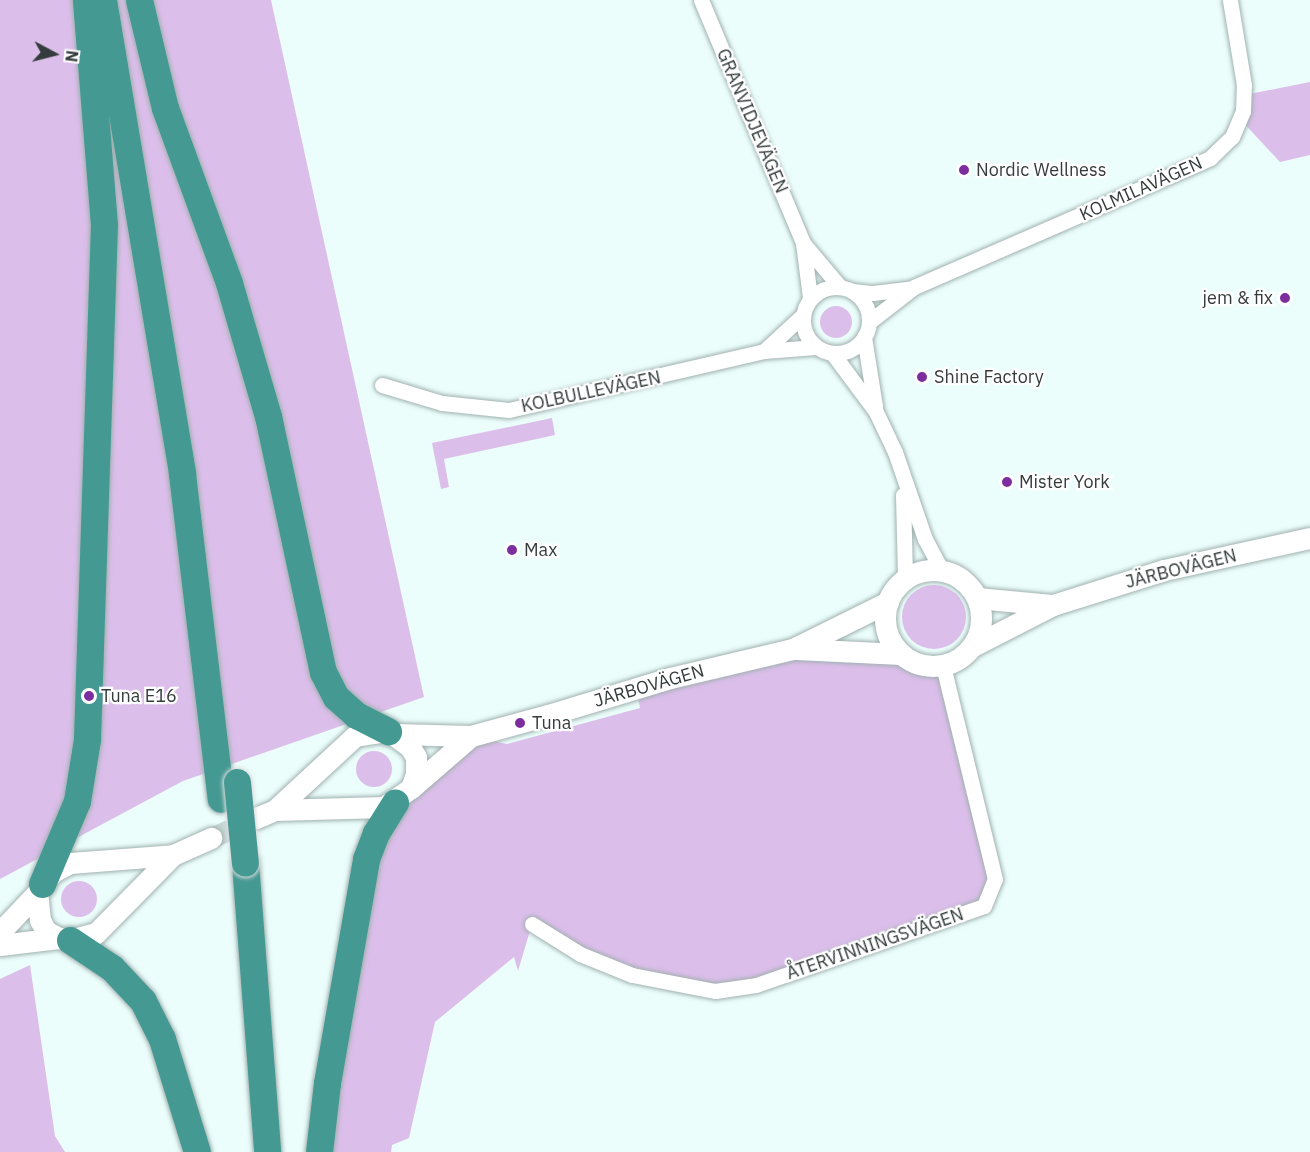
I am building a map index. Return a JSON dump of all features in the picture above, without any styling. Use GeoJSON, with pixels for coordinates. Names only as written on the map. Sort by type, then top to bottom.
{"type":"FeatureCollection","features":[{"type":"Feature","properties":{"kind":"highway"},"geometry":{"type":"LineString","coordinates":[[39,889],[77,801],[87,739],[104,225],[86,0]]}},
{"type":"Feature","properties":{"kind":"highway"},"geometry":{"type":"LineString","coordinates":[[103,0],[182,474],[229,791]]}},
{"type":"Feature","properties":{"kind":"highway"},"geometry":{"type":"LineString","coordinates":[[119,0],[149,148],[198,470],[267,1152]]}},
{"type":"Feature","properties":{"kind":"highway"},"geometry":{"type":"LineString","coordinates":[[139,0],[165,108],[229,283],[268,416],[323,672],[336,697],[356,715],[392,733]]}},
{"type":"Feature","properties":{"kind":"highway"},"geometry":{"type":"LineString","coordinates":[[320,1152],[327,1083],[366,859],[376,833],[403,795]]}},
{"type":"Feature","properties":{"kind":"highway"},"geometry":{"type":"LineString","coordinates":[[237,863],[251,1152]]}},
{"type":"Feature","properties":{"kind":"highway"},"geometry":{"type":"LineString","coordinates":[[64,939],[112,968],[144,1000],[162,1039],[197,1152]]}},
{"type":"Feature","properties":{"kind":"main road","name":"JÄRBOVÄGEN"},"geometry":{"type":"LineString","coordinates":[[973,646],[1053,605],[1164,570],[1310,538]]}},
{"type":"Feature","properties":{"kind":"main road"},"geometry":{"type":"LineString","coordinates":[[942,571],[969,585],[977,598],[981,621],[973,646],[962,657],[943,665],[927,666],[902,654],[886,629],[888,602],[905,579],[917,572],[942,571]]}},
{"type":"Feature","properties":{"kind":"main road","name":"JÄRBOVÄGEN"},"geometry":{"type":"LineString","coordinates":[[977,598],[1053,605]]}},
{"type":"Feature","properties":{"kind":"main road","name":"JÄRBOVÄGEN"},"geometry":{"type":"LineString","coordinates":[[471,736],[403,795],[366,809],[265,814],[355,736],[392,733],[471,736],[670,678],[793,649],[888,602]]}},
{"type":"Feature","properties":{"kind":"main road","name":"JÄRBOVÄGEN"},"geometry":{"type":"LineString","coordinates":[[793,649],[902,654]]}},
{"type":"Feature","properties":{"kind":"main road"},"geometry":{"type":"LineString","coordinates":[[392,733],[416,757],[416,774],[403,795]]}},
{"type":"Feature","properties":{"kind":"main road"},"geometry":{"type":"LineString","coordinates":[[0,932],[53,872],[70,863],[173,855],[211,838]]}},
{"type":"Feature","properties":{"kind":"main road"},"geometry":{"type":"LineString","coordinates":[[0,945],[64,939],[96,933],[173,855]]}},
{"type":"Feature","properties":{"kind":"main road"},"geometry":{"type":"LineString","coordinates":[[39,889],[40,920],[46,931],[64,939]]}},
{"type":"Feature","properties":{"kind":"street","name":"GRANVIDJEVÄGEN"},"geometry":{"type":"LineString","coordinates":[[701,0],[803,243],[810,298]]}},
{"type":"Feature","properties":{"kind":"street","name":"KOLMILAVÄGEN"},"geometry":{"type":"LineString","coordinates":[[847,289],[873,293],[914,287],[1199,164],[1228,142],[1241,120],[1244,99],[1230,0]]}},
{"type":"Feature","properties":{"kind":"street","name":"GRANVIDJEVÄGEN"},"geometry":{"type":"LineString","coordinates":[[803,243],[847,289]]}},
{"type":"Feature","properties":{"kind":"street","name":"KOLMILAVÄGEN"},"geometry":{"type":"LineString","coordinates":[[867,330],[914,287]]}},
{"type":"Feature","properties":{"kind":"street"},"geometry":{"type":"LineString","coordinates":[[764,351],[802,315],[810,298],[823,289],[847,289],[866,305],[876,412]]}},
{"type":"Feature","properties":{"kind":"street"},"geometry":{"type":"LineString","coordinates":[[802,315],[805,333],[816,347],[833,354],[876,412],[895,452],[901,477],[942,571]]}},
{"type":"Feature","properties":{"kind":"street"},"geometry":{"type":"LineString","coordinates":[[833,354],[851,350],[867,330]]}},
{"type":"Feature","properties":{"kind":"street","name":"KOLBULLEVÄGEN"},"geometry":{"type":"LineString","coordinates":[[382,385],[442,403],[509,410],[764,351],[816,347]]}},
{"type":"Feature","properties":{"kind":"street"},"geometry":{"type":"LineString","coordinates":[[901,477],[905,579]]}},
{"type":"Feature","properties":{"kind":"street","name":"ÅTERVINNINGSVÄGEN"},"geometry":{"type":"LineString","coordinates":[[532,924],[580,954],[632,975],[715,991],[756,985],[984,906],[995,879],[943,665]]}},
{"type":"Feature","properties":{"kind":"shaded area"},"geometry":{"type":"Polygon","coordinates":[[[0,0],[271,0],[424,697],[183,781],[0,879],[0,0]]]}},
{"type":"Feature","properties":{"kind":"shaded area"},"geometry":{"type":"Polygon","coordinates":[[[1310,82],[1310,155],[1280,162],[1241,120],[1244,95],[1310,82]]]}},
{"type":"Feature","properties":{"kind":"shaded area"},"geometry":{"type":"Polygon","coordinates":[[[836,306],[848,310],[852,322],[848,334],[836,338],[824,334],[820,322],[824,310],[836,306]]]}},
{"type":"Feature","properties":{"kind":"shaded area"},"geometry":{"type":"Polygon","coordinates":[[[552,418],[555,435],[444,459],[449,487],[441,489],[432,443],[552,418]]]}},
{"type":"Feature","properties":{"kind":"shaded area"},"geometry":{"type":"Polygon","coordinates":[[[934,585],[952,591],[960,599],[966,617],[960,635],[952,643],[934,649],[916,643],[908,635],[902,617],[908,599],[916,591],[934,585]]]}},
{"type":"Feature","properties":{"kind":"shaded area"},"geometry":{"type":"Polygon","coordinates":[[[793,649],[901,654],[926,666],[943,665],[995,879],[984,906],[736,988],[632,975],[532,924],[518,971],[514,957],[435,1022],[409,1138],[392,1145],[391,1152],[319,1152],[376,833],[471,736],[507,744],[640,708],[636,688],[793,649]]]}},
{"type":"Feature","properties":{"kind":"shaded area"},"geometry":{"type":"Polygon","coordinates":[[[374,751],[387,756],[392,769],[387,782],[374,787],[361,782],[356,769],[361,756],[374,751]]]}},
{"type":"Feature","properties":{"kind":"shaded area"},"geometry":{"type":"Polygon","coordinates":[[[79,881],[92,886],[97,899],[92,912],[79,917],[66,912],[61,899],[66,886],[79,881]]]}},
{"type":"Feature","properties":{"kind":"shaded area"},"geometry":{"type":"Polygon","coordinates":[[[30,965],[55,1136],[65,1152],[0,1152],[0,979],[30,965]]]}},
{"type":"Feature","properties":{"kind":"tunnel"},"geometry":{"type":"LineString","coordinates":[[211,838],[254,819]]}},
{"type":"Feature","properties":{"kind":"place","name":"Nordic Wellness"},"geometry":{"type":"Point","coordinates":[964,170]}},
{"type":"Feature","properties":{"kind":"place","name":"jem & fix"},"geometry":{"type":"Point","coordinates":[1285,298]}},
{"type":"Feature","properties":{"kind":"place","name":"Shine Factory"},"geometry":{"type":"Point","coordinates":[922,377]}},
{"type":"Feature","properties":{"kind":"place","name":"Mister York"},"geometry":{"type":"Point","coordinates":[1007,482]}},
{"type":"Feature","properties":{"kind":"place","name":"Max"},"geometry":{"type":"Point","coordinates":[512,550]}},
{"type":"Feature","properties":{"kind":"place","name":"Tuna E16"},"geometry":{"type":"Point","coordinates":[89,696]}},
{"type":"Feature","properties":{"kind":"place","name":"Tuna"},"geometry":{"type":"Point","coordinates":[520,723]}}]}
